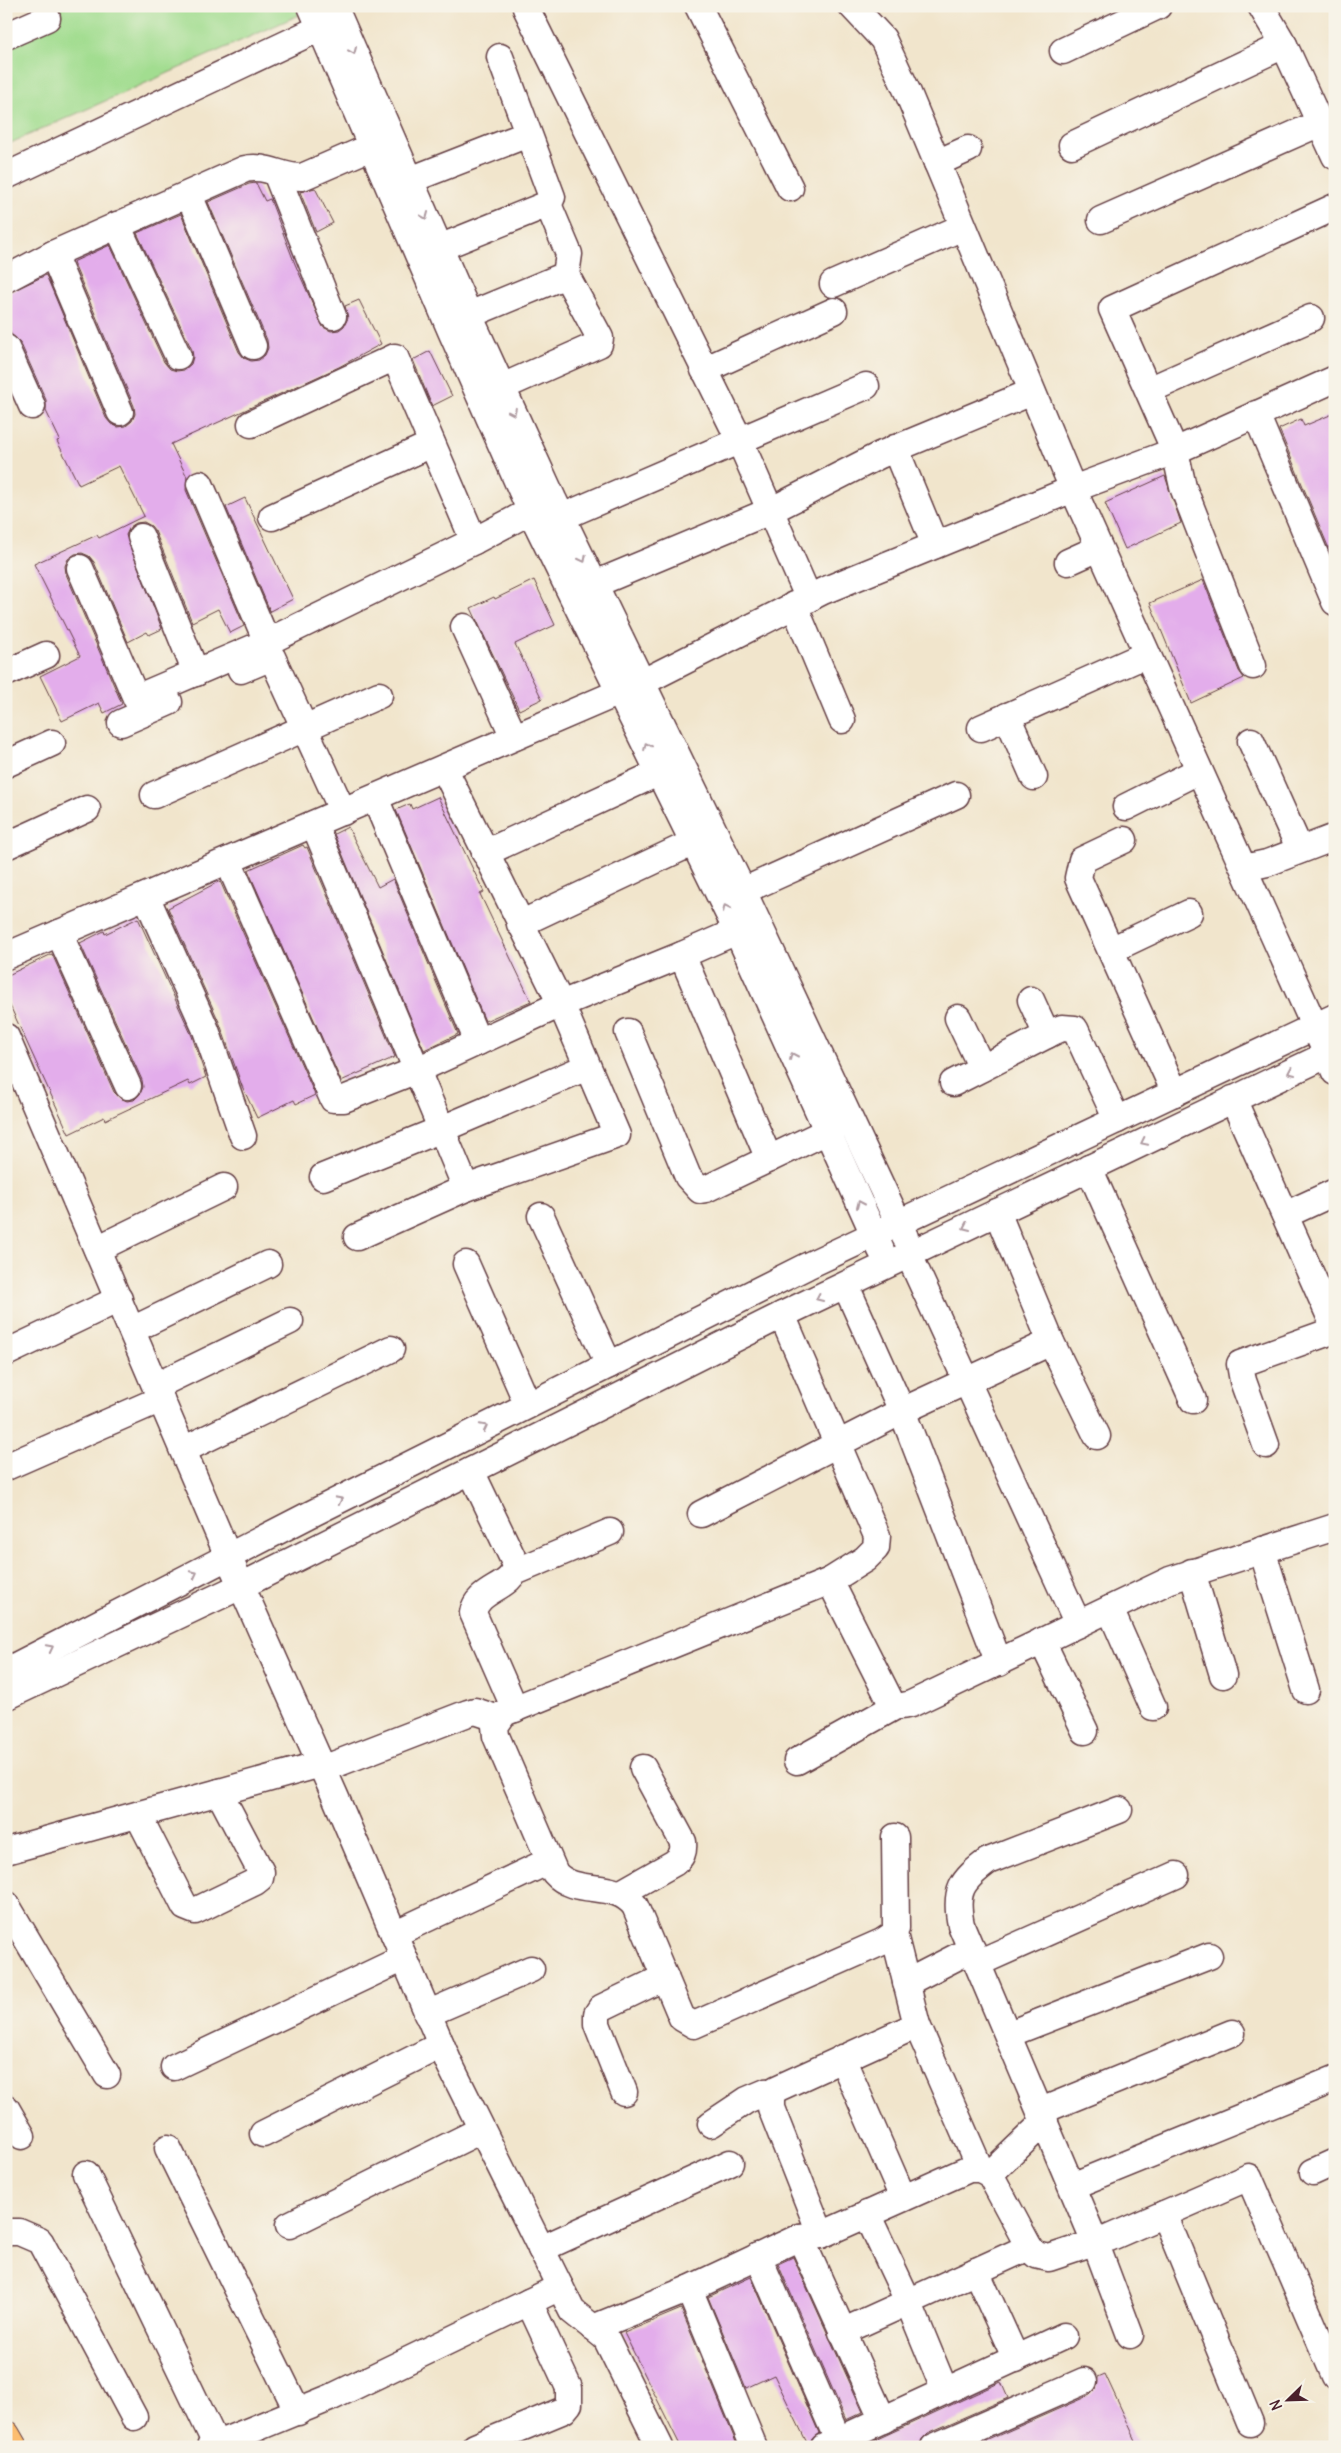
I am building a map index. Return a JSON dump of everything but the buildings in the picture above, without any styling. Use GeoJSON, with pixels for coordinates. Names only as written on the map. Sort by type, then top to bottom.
{"type":"FeatureCollection","features":[{"type":"Feature","properties":{"kind":"main road"},"geometry":{"type":"LineString","coordinates":[[6,2435],[13,2447]]}},
{"type":"Feature","properties":{"kind":"street"},"geometry":{"type":"LineString","coordinates":[[334,6],[381,143],[410,180],[502,387],[549,509],[596,584],[660,772],[737,931],[839,1126],[898,1222],[904,1257],[966,1383],[1078,1624]]}},
{"type":"Feature","properties":{"kind":"street"},"geometry":{"type":"LineString","coordinates":[[698,6],[790,188]]}},
{"type":"Feature","properties":{"kind":"street"},"geometry":{"type":"LineString","coordinates":[[6,1697],[241,1586],[782,1315],[1233,1099],[1332,1060],[1324,1022],[1244,868],[1145,655],[1032,392],[938,162],[883,39],[852,6]]}},
{"type":"Feature","properties":{"kind":"street"},"geometry":{"type":"LineString","coordinates":[[1063,52],[1158,6]]}},
{"type":"Feature","properties":{"kind":"street"},"geometry":{"type":"LineString","coordinates":[[1261,6],[1284,45],[1335,156]]}},
{"type":"Feature","properties":{"kind":"street"},"geometry":{"type":"LineString","coordinates":[[526,8],[739,439],[770,511],[842,720]]}},
{"type":"Feature","properties":{"kind":"street"},"geometry":{"type":"LineString","coordinates":[[6,176],[315,17],[381,143],[632,687],[743,891],[839,1126],[873,1234],[904,1257]]}},
{"type":"Feature","properties":{"kind":"street"},"geometry":{"type":"LineString","coordinates":[[6,36],[47,18]]}},
{"type":"Feature","properties":{"kind":"street"},"geometry":{"type":"LineString","coordinates":[[1072,145],[1284,45]]}},
{"type":"Feature","properties":{"kind":"street"},"geometry":{"type":"LineString","coordinates":[[439,248],[548,204],[552,197],[500,56]]}},
{"type":"Feature","properties":{"kind":"street"},"geometry":{"type":"LineString","coordinates":[[1101,220],[1320,123]]}},
{"type":"Feature","properties":{"kind":"street"},"geometry":{"type":"LineString","coordinates":[[410,180],[528,134]]}},
{"type":"Feature","properties":{"kind":"street"},"geometry":{"type":"LineString","coordinates":[[6,279],[53,254],[189,195],[245,168],[259,168],[293,178],[302,177],[381,143]]}},
{"type":"Feature","properties":{"kind":"street"},"geometry":{"type":"LineString","coordinates":[[938,162],[968,149]]}},
{"type":"Feature","properties":{"kind":"street"},"geometry":{"type":"LineString","coordinates":[[276,173],[333,316]]}},
{"type":"Feature","properties":{"kind":"street"},"geometry":{"type":"LineString","coordinates":[[189,195],[253,346]]}},
{"type":"Feature","properties":{"kind":"street"},"geometry":{"type":"LineString","coordinates":[[502,387],[599,344],[600,338],[566,275],[569,254],[548,204]]}},
{"type":"Feature","properties":{"kind":"street"},"geometry":{"type":"LineString","coordinates":[[1253,666],[1184,487],[1175,451],[1112,309],[1335,207]]}},
{"type":"Feature","properties":{"kind":"street"},"geometry":{"type":"LineString","coordinates":[[117,225],[178,356]]}},
{"type":"Feature","properties":{"kind":"street"},"geometry":{"type":"LineString","coordinates":[[833,284],[963,227]]}},
{"type":"Feature","properties":{"kind":"street"},"geometry":{"type":"LineString","coordinates":[[53,254],[120,412]]}},
{"type":"Feature","properties":{"kind":"street"},"geometry":{"type":"LineString","coordinates":[[469,315],[566,275]]}},
{"type":"Feature","properties":{"kind":"street"},"geometry":{"type":"LineString","coordinates":[[704,370],[834,311]]}},
{"type":"Feature","properties":{"kind":"street"},"geometry":{"type":"LineString","coordinates":[[1149,390],[1311,318]]}},
{"type":"Feature","properties":{"kind":"street"},"geometry":{"type":"LineString","coordinates":[[6,348],[32,406]]}},
{"type":"Feature","properties":{"kind":"street"},"geometry":{"type":"LineString","coordinates":[[251,424],[395,357],[474,541]]}},
{"type":"Feature","properties":{"kind":"street"},"geometry":{"type":"LineString","coordinates":[[6,956],[632,687],[822,591],[1073,489],[1175,451],[1256,414],[1334,382]]}},
{"type":"Feature","properties":{"kind":"street"},"geometry":{"type":"LineString","coordinates":[[80,568],[136,698],[196,674],[267,642],[474,541],[549,509],[739,439],[866,386]]}},
{"type":"Feature","properties":{"kind":"street"},"geometry":{"type":"LineString","coordinates":[[596,584],[770,511],[895,448],[1032,392]]}},
{"type":"Feature","properties":{"kind":"street"},"geometry":{"type":"LineString","coordinates":[[1256,414],[1335,602]]}},
{"type":"Feature","properties":{"kind":"street"},"geometry":{"type":"LineString","coordinates":[[272,517],[432,444]]}},
{"type":"Feature","properties":{"kind":"street"},"geometry":{"type":"LineString","coordinates":[[895,448],[935,545]]}},
{"type":"Feature","properties":{"kind":"street"},"geometry":{"type":"LineString","coordinates":[[200,484],[267,642]]}},
{"type":"Feature","properties":{"kind":"street"},"geometry":{"type":"LineString","coordinates":[[141,537],[196,674]]}},
{"type":"Feature","properties":{"kind":"street"},"geometry":{"type":"LineString","coordinates":[[1068,562],[1099,548]]}},
{"type":"Feature","properties":{"kind":"street"},"geometry":{"type":"LineString","coordinates":[[464,627],[514,737]]}},
{"type":"Feature","properties":{"kind":"street"},"geometry":{"type":"LineString","coordinates":[[6,673],[46,655]]}},
{"type":"Feature","properties":{"kind":"street"},"geometry":{"type":"LineString","coordinates":[[981,728],[1145,655]]}},
{"type":"Feature","properties":{"kind":"street"},"geometry":{"type":"LineString","coordinates":[[121,723],[272,657],[343,812]]}},
{"type":"Feature","properties":{"kind":"street"},"geometry":{"type":"LineString","coordinates":[[154,795],[379,695]]}},
{"type":"Feature","properties":{"kind":"street"},"geometry":{"type":"LineString","coordinates":[[1007,716],[1034,777]]}},
{"type":"Feature","properties":{"kind":"street"},"geometry":{"type":"LineString","coordinates":[[1251,741],[1300,850]]}},
{"type":"Feature","properties":{"kind":"street"},"geometry":{"type":"LineString","coordinates":[[6,764],[52,743]]}},
{"type":"Feature","properties":{"kind":"street"},"geometry":{"type":"LineString","coordinates":[[357,1237],[466,1188],[617,1135],[561,1004],[444,768]]}},
{"type":"Feature","properties":{"kind":"street"},"geometry":{"type":"LineString","coordinates":[[1126,807],[1198,771]]}},
{"type":"Feature","properties":{"kind":"street"},"geometry":{"type":"LineString","coordinates":[[486,852],[660,772]]}},
{"type":"Feature","properties":{"kind":"street"},"geometry":{"type":"LineString","coordinates":[[743,891],[956,795]]}},
{"type":"Feature","properties":{"kind":"street"},"geometry":{"type":"LineString","coordinates":[[375,798],[478,1042]]}},
{"type":"Feature","properties":{"kind":"street"},"geometry":{"type":"LineString","coordinates":[[6,846],[87,809]]}},
{"type":"Feature","properties":{"kind":"street"},"geometry":{"type":"LineString","coordinates":[[314,824],[466,1188]]}},
{"type":"Feature","properties":{"kind":"street"},"geometry":{"type":"LineString","coordinates":[[1244,868],[1268,863],[1335,837]]}},
{"type":"Feature","properties":{"kind":"street"},"geometry":{"type":"LineString","coordinates":[[1124,840],[1082,860],[1078,878],[1175,1093]]}},
{"type":"Feature","properties":{"kind":"street"},"geometry":{"type":"LineString","coordinates":[[520,924],[694,842]]}},
{"type":"Feature","properties":{"kind":"street"},"geometry":{"type":"LineString","coordinates":[[228,861],[333,1099],[344,1099],[417,1070],[561,1004],[737,931]]}},
{"type":"Feature","properties":{"kind":"street"},"geometry":{"type":"LineString","coordinates":[[146,896],[206,1030],[243,1136]]}},
{"type":"Feature","properties":{"kind":"street"},"geometry":{"type":"LineString","coordinates":[[1111,950],[1189,913]]}},
{"type":"Feature","properties":{"kind":"street"},"geometry":{"type":"LineString","coordinates":[[59,933],[128,1086]]}},
{"type":"Feature","properties":{"kind":"street"},"geometry":{"type":"LineString","coordinates":[[682,955],[769,1159]]}},
{"type":"Feature","properties":{"kind":"street"},"geometry":{"type":"LineString","coordinates":[[1031,1000],[1048,1035]]}},
{"type":"Feature","properties":{"kind":"street"},"geometry":{"type":"LineString","coordinates":[[958,1018],[982,1068]]}},
{"type":"Feature","properties":{"kind":"street"},"geometry":{"type":"LineString","coordinates":[[6,1671],[228,1556],[873,1234],[1324,1022]]}},
{"type":"Feature","properties":{"kind":"street"},"geometry":{"type":"LineString","coordinates":[[953,1083],[1062,1028],[1075,1030],[1117,1120]]}},
{"type":"Feature","properties":{"kind":"street"},"geometry":{"type":"LineString","coordinates":[[628,1032],[694,1185],[700,1190],[706,1189],[839,1126]]}},
{"type":"Feature","properties":{"kind":"street"},"geometry":{"type":"LineString","coordinates":[[6,1037],[228,1556],[322,1766],[441,2045],[481,2130],[572,2311],[606,2338],[660,2447]]}},
{"type":"Feature","properties":{"kind":"street"},"geometry":{"type":"LineString","coordinates":[[323,1177],[587,1067]]}},
{"type":"Feature","properties":{"kind":"street"},"geometry":{"type":"LineString","coordinates":[[1233,1099],[1335,1329],[1240,1364],[1243,1381],[1266,1446]]}},
{"type":"Feature","properties":{"kind":"street"},"geometry":{"type":"LineString","coordinates":[[1089,1168],[1193,1400]]}},
{"type":"Feature","properties":{"kind":"street"},"geometry":{"type":"LineString","coordinates":[[97,1249],[224,1187]]}},
{"type":"Feature","properties":{"kind":"street"},"geometry":{"type":"LineString","coordinates":[[1284,1215],[1335,1192]]}},
{"type":"Feature","properties":{"kind":"street"},"geometry":{"type":"LineString","coordinates":[[997,1212],[1051,1342],[1097,1436]]}},
{"type":"Feature","properties":{"kind":"street"},"geometry":{"type":"LineString","coordinates":[[541,1216],[609,1365]]}},
{"type":"Feature","properties":{"kind":"street"},"geometry":{"type":"LineString","coordinates":[[132,1330],[268,1264]]}},
{"type":"Feature","properties":{"kind":"street"},"geometry":{"type":"LineString","coordinates":[[466,1264],[528,1405]]}},
{"type":"Feature","properties":{"kind":"street"},"geometry":{"type":"LineString","coordinates":[[846,1286],[902,1411],[999,1663]]}},
{"type":"Feature","properties":{"kind":"street"},"geometry":{"type":"LineString","coordinates":[[6,1353],[119,1299]]}},
{"type":"Feature","properties":{"kind":"street"},"geometry":{"type":"LineString","coordinates":[[782,1315],[877,1536],[876,1548],[865,1559],[830,1581],[507,1714],[495,1726],[496,1736],[555,1873],[568,1884],[621,1892],[630,1898],[682,2018],[694,2025],[882,1942],[894,1934]]}},
{"type":"Feature","properties":{"kind":"street"},"geometry":{"type":"LineString","coordinates":[[6,1467],[158,1392],[290,1320]]}},
{"type":"Feature","properties":{"kind":"street"},"geometry":{"type":"LineString","coordinates":[[701,1514],[902,1411],[1051,1342]]}},
{"type":"Feature","properties":{"kind":"street"},"geometry":{"type":"LineString","coordinates":[[183,1450],[390,1349]]}},
{"type":"Feature","properties":{"kind":"street"},"geometry":{"type":"LineString","coordinates":[[471,1471],[514,1559],[515,1572]]}},
{"type":"Feature","properties":{"kind":"street"},"geometry":{"type":"LineString","coordinates":[[797,1761],[896,1706],[911,1704],[1192,1572],[1335,1527]]}},
{"type":"Feature","properties":{"kind":"street"},"geometry":{"type":"LineString","coordinates":[[507,1714],[473,1613],[478,1599],[515,1572],[610,1532]]}},
{"type":"Feature","properties":{"kind":"street"},"geometry":{"type":"LineString","coordinates":[[1262,1550],[1306,1690]]}},
{"type":"Feature","properties":{"kind":"street"},"geometry":{"type":"LineString","coordinates":[[1192,1572],[1223,1675]]}},
{"type":"Feature","properties":{"kind":"street"},"geometry":{"type":"LineString","coordinates":[[830,1581],[891,1702],[896,1706]]}},
{"type":"Feature","properties":{"kind":"street"},"geometry":{"type":"LineString","coordinates":[[1110,1609],[1153,1707]]}},
{"type":"Feature","properties":{"kind":"street"},"geometry":{"type":"LineString","coordinates":[[1042,1641],[1085,1731]]}},
{"type":"Feature","properties":{"kind":"street"},"geometry":{"type":"LineString","coordinates":[[6,1851],[219,1792],[322,1766],[468,1712],[507,1714]]}},
{"type":"Feature","properties":{"kind":"street"},"geometry":{"type":"LineString","coordinates":[[621,1892],[674,1863],[680,1858],[684,1850],[683,1842],[644,1768]]}},
{"type":"Feature","properties":{"kind":"street"},"geometry":{"type":"LineString","coordinates":[[138,1815],[186,1907],[190,1910],[200,1910],[255,1882],[260,1878],[261,1872],[219,1792]]}},
{"type":"Feature","properties":{"kind":"street"},"geometry":{"type":"LineString","coordinates":[[1119,1810],[988,1862],[974,1872],[960,1887],[957,1903],[962,1924],[1095,2242],[1130,2335]]}},
{"type":"Feature","properties":{"kind":"street"},"geometry":{"type":"LineString","coordinates":[[894,1837],[896,1928],[894,1934],[917,2025],[985,2171],[1036,2255],[1049,2258],[1109,2238],[1249,2177],[1335,2376]]}},
{"type":"Feature","properties":{"kind":"street"},"geometry":{"type":"LineString","coordinates":[[394,1934],[549,1861]]}},
{"type":"Feature","properties":{"kind":"street"},"geometry":{"type":"LineString","coordinates":[[906,1983],[1176,1875]]}},
{"type":"Feature","properties":{"kind":"street"},"geometry":{"type":"LineString","coordinates":[[6,1904],[107,2075]]}},
{"type":"Feature","properties":{"kind":"street"},"geometry":{"type":"LineString","coordinates":[[1009,2034],[1209,1956]]}},
{"type":"Feature","properties":{"kind":"street"},"geometry":{"type":"LineString","coordinates":[[174,2067],[404,1958]]}},
{"type":"Feature","properties":{"kind":"street"},"geometry":{"type":"LineString","coordinates":[[428,2014],[531,1969]]}},
{"type":"Feature","properties":{"kind":"street"},"geometry":{"type":"LineString","coordinates":[[624,2092],[597,2024],[597,2014],[601,2008],[665,1977]]}},
{"type":"Feature","properties":{"kind":"street"},"geometry":{"type":"LineString","coordinates":[[883,2420],[842,2332],[771,2108],[771,2096],[776,2089],[917,2025]]}},
{"type":"Feature","properties":{"kind":"street"},"geometry":{"type":"LineString","coordinates":[[985,2171],[1043,2116],[1232,2033]]}},
{"type":"Feature","properties":{"kind":"street"},"geometry":{"type":"LineString","coordinates":[[263,2134],[441,2045]]}},
{"type":"Feature","properties":{"kind":"street"},"geometry":{"type":"LineString","coordinates":[[842,2058],[903,2198]]}},
{"type":"Feature","properties":{"kind":"street"},"geometry":{"type":"LineString","coordinates":[[1072,2186],[1335,2079]]}},
{"type":"Feature","properties":{"kind":"street"},"geometry":{"type":"LineString","coordinates":[[711,2124],[747,2100],[766,2092],[771,2096]]}},
{"type":"Feature","properties":{"kind":"street"},"geometry":{"type":"LineString","coordinates":[[6,2108],[22,2136]]}},
{"type":"Feature","properties":{"kind":"street"},"geometry":{"type":"LineString","coordinates":[[289,2225],[481,2130]]}},
{"type":"Feature","properties":{"kind":"street"},"geometry":{"type":"LineString","coordinates":[[168,2148],[298,2412]]}},
{"type":"Feature","properties":{"kind":"street"},"geometry":{"type":"LineString","coordinates":[[541,2249],[730,2163]]}},
{"type":"Feature","properties":{"kind":"street"},"geometry":{"type":"LineString","coordinates":[[593,2328],[689,2289],[758,2256],[867,2214],[969,2169],[985,2171]]}},
{"type":"Feature","properties":{"kind":"street"},"geometry":{"type":"LineString","coordinates":[[86,2174],[213,2446],[298,2412],[560,2287]]}},
{"type":"Feature","properties":{"kind":"street"},"geometry":{"type":"LineString","coordinates":[[867,2214],[908,2301],[945,2391]]}},
{"type":"Feature","properties":{"kind":"street"},"geometry":{"type":"LineString","coordinates":[[1164,2214],[1250,2423]]}},
{"type":"Feature","properties":{"kind":"street"},"geometry":{"type":"LineString","coordinates":[[6,2232],[19,2232],[40,2241],[134,2417]]}},
{"type":"Feature","properties":{"kind":"street"},"geometry":{"type":"LineString","coordinates":[[842,2332],[1029,2246]]}},
{"type":"Feature","properties":{"kind":"street"},"geometry":{"type":"LineString","coordinates":[[758,2256],[831,2444],[1064,2336]]}},
{"type":"Feature","properties":{"kind":"street"},"geometry":{"type":"LineString","coordinates":[[976,2271],[1016,2359]]}},
{"type":"Feature","properties":{"kind":"street"},"geometry":{"type":"LineString","coordinates":[[689,2289],[754,2447]]}},
{"type":"Feature","properties":{"kind":"street"},"geometry":{"type":"LineString","coordinates":[[475,2447],[564,2410],[569,2404],[569,2388],[529,2302]]}},
{"type":"Feature","properties":{"kind":"street"},"geometry":{"type":"LineString","coordinates":[[934,2447],[1084,2380]]}},
{"type":"Feature","properties":{"kind":"green space"},"geometry":{"type":"Polygon","coordinates":[[[60,6],[295,6],[299,15],[6,145],[6,31],[60,6]]]}}]}
